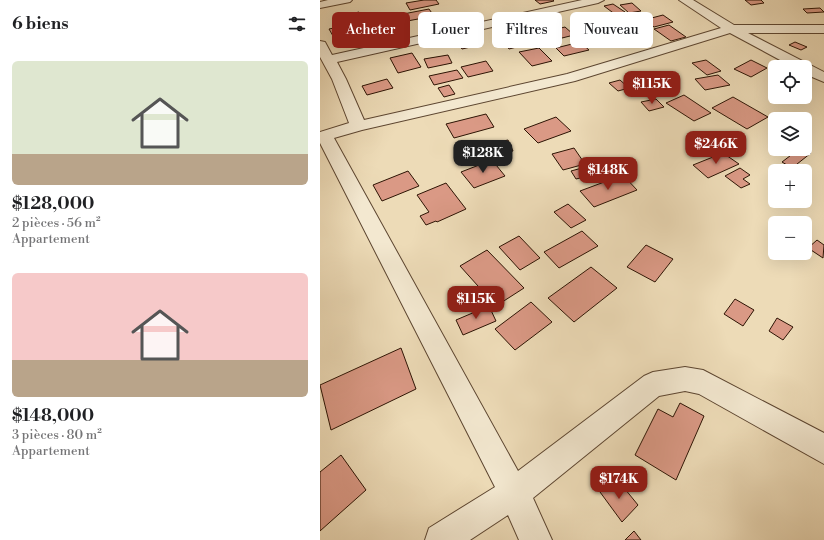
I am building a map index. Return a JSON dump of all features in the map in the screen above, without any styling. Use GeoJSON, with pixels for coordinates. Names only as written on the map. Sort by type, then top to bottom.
{"type":"FeatureCollection","features":[{"type":"Feature","properties":{"kind":"street"},"geometry":{"type":"LineString","coordinates":[[320,5],[346,0]]}},
{"type":"Feature","properties":{"kind":"street"},"geometry":{"type":"LineString","coordinates":[[328,60],[598,0]]}},
{"type":"Feature","properties":{"kind":"street"},"geometry":{"type":"LineString","coordinates":[[685,0],[731,29],[791,60]]}},
{"type":"Feature","properties":{"kind":"street"},"geometry":{"type":"LineString","coordinates":[[536,540],[514,493],[322,137],[358,126],[570,78],[731,29],[824,29]]}},
{"type":"Feature","properties":{"kind":"street"},"geometry":{"type":"LineString","coordinates":[[320,45],[339,79],[358,126]]}},
{"type":"Feature","properties":{"kind":"street"},"geometry":{"type":"LineString","coordinates":[[812,71],[824,78]]}},
{"type":"Feature","properties":{"kind":"street"},"geometry":{"type":"LineString","coordinates":[[441,540],[514,493],[653,385],[685,379],[703,382],[824,449]]}},
{"type":"Feature","properties":{"kind":"building"},"geometry":{"type":"Polygon","coordinates":[[[436,0],[439,4],[410,10],[406,3],[436,0]]]}},
{"type":"Feature","properties":{"kind":"building"},"geometry":{"type":"Polygon","coordinates":[[[535,0],[553,0],[554,1],[540,4],[535,0]]]}},
{"type":"Feature","properties":{"kind":"building"},"geometry":{"type":"Polygon","coordinates":[[[745,0],[761,0],[764,3],[751,5],[745,0]]]}},
{"type":"Feature","properties":{"kind":"building"},"geometry":{"type":"Polygon","coordinates":[[[632,3],[641,11],[628,12],[620,5],[632,3]]]}},
{"type":"Feature","properties":{"kind":"building"},"geometry":{"type":"Polygon","coordinates":[[[613,4],[625,12],[612,12],[604,6],[613,4]]]}},
{"type":"Feature","properties":{"kind":"building"},"geometry":{"type":"Polygon","coordinates":[[[820,8],[824,12],[807,13],[803,9],[820,8]]]}},
{"type":"Feature","properties":{"kind":"building"},"geometry":{"type":"Polygon","coordinates":[[[429,9],[431,12],[418,12],[418,19],[410,20],[410,13],[429,9]]]}},
{"type":"Feature","properties":{"kind":"building"},"geometry":{"type":"Polygon","coordinates":[[[663,15],[673,22],[654,27],[653,18],[663,15]]]}},
{"type":"Feature","properties":{"kind":"building"},"geometry":{"type":"Polygon","coordinates":[[[669,25],[686,37],[671,41],[654,29],[669,25]]]}},
{"type":"Feature","properties":{"kind":"building"},"geometry":{"type":"Polygon","coordinates":[[[565,27],[570,31],[570,36],[562,38],[562,28],[565,27]]]}},
{"type":"Feature","properties":{"kind":"building"},"geometry":{"type":"Polygon","coordinates":[[[795,42],[807,47],[801,50],[789,45],[795,42]]]}},
{"type":"Feature","properties":{"kind":"building"},"geometry":{"type":"Polygon","coordinates":[[[570,44],[570,48],[587,48],[589,50],[564,56],[556,48],[562,48],[562,46],[570,44]]]}},
{"type":"Feature","properties":{"kind":"building"},"geometry":{"type":"Polygon","coordinates":[[[539,48],[552,61],[532,66],[519,52],[539,48]]]}},
{"type":"Feature","properties":{"kind":"building"},"geometry":{"type":"Polygon","coordinates":[[[412,53],[421,67],[398,73],[390,58],[412,53]]]}},
{"type":"Feature","properties":{"kind":"building"},"geometry":{"type":"Polygon","coordinates":[[[448,55],[452,63],[428,68],[424,59],[448,55]]]}},
{"type":"Feature","properties":{"kind":"building"},"geometry":{"type":"Polygon","coordinates":[[[706,60],[721,71],[707,75],[692,63],[706,60]]]}},
{"type":"Feature","properties":{"kind":"building"},"geometry":{"type":"Polygon","coordinates":[[[751,60],[767,68],[751,77],[734,69],[751,60]]]}},
{"type":"Feature","properties":{"kind":"building"},"geometry":{"type":"Polygon","coordinates":[[[486,61],[493,71],[468,77],[461,67],[486,61]]]}},
{"type":"Feature","properties":{"kind":"building"},"geometry":{"type":"Polygon","coordinates":[[[457,70],[463,78],[434,85],[429,76],[457,70]]]}},
{"type":"Feature","properties":{"kind":"building"},"geometry":{"type":"Polygon","coordinates":[[[659,74],[666,78],[662,80],[670,85],[653,91],[646,85],[653,82],[646,78],[659,74]]]}},
{"type":"Feature","properties":{"kind":"building"},"geometry":{"type":"Polygon","coordinates":[[[718,75],[730,85],[705,90],[695,79],[718,75]]]}},
{"type":"Feature","properties":{"kind":"building"},"geometry":{"type":"Polygon","coordinates":[[[387,79],[393,88],[367,95],[362,86],[387,79]]]}},
{"type":"Feature","properties":{"kind":"building"},"geometry":{"type":"Polygon","coordinates":[[[620,80],[629,88],[618,91],[609,83],[620,80]]]}},
{"type":"Feature","properties":{"kind":"building"},"geometry":{"type":"Polygon","coordinates":[[[449,85],[455,94],[444,97],[438,88],[449,85]]]}},
{"type":"Feature","properties":{"kind":"building"},"geometry":{"type":"Polygon","coordinates":[[[684,95],[711,113],[694,121],[666,103],[684,95]]]}},
{"type":"Feature","properties":{"kind":"building"},"geometry":{"type":"Polygon","coordinates":[[[733,97],[768,117],[747,129],[712,108],[733,97]]]}},
{"type":"Feature","properties":{"kind":"building"},"geometry":{"type":"Polygon","coordinates":[[[656,99],[664,107],[649,111],[641,102],[656,99]]]}},
{"type":"Feature","properties":{"kind":"building"},"geometry":{"type":"Polygon","coordinates":[[[486,114],[494,127],[454,138],[446,124],[486,114]]]}},
{"type":"Feature","properties":{"kind":"building"},"geometry":{"type":"Polygon","coordinates":[[[556,117],[571,131],[538,143],[524,129],[556,117]]]}},
{"type":"Feature","properties":{"kind":"building"},"geometry":{"type":"Polygon","coordinates":[[[508,140],[513,151],[494,155],[490,144],[508,140]]]}},
{"type":"Feature","properties":{"kind":"building"},"geometry":{"type":"Polygon","coordinates":[[[574,148],[585,164],[563,170],[552,154],[574,148]]]}},
{"type":"Feature","properties":{"kind":"building"},"geometry":{"type":"Polygon","coordinates":[[[723,153],[739,164],[708,178],[693,165],[723,153]]]}},
{"type":"Feature","properties":{"kind":"building"},"geometry":{"type":"Polygon","coordinates":[[[790,156],[807,156],[797,164],[785,164],[782,162],[790,156]]]}},
{"type":"Feature","properties":{"kind":"building"},"geometry":{"type":"Polygon","coordinates":[[[492,160],[505,176],[474,188],[461,172],[492,160]]]}},
{"type":"Feature","properties":{"kind":"building"},"geometry":{"type":"Polygon","coordinates":[[[582,168],[588,176],[576,179],[571,171],[582,168]]]}},
{"type":"Feature","properties":{"kind":"building"},"geometry":{"type":"Polygon","coordinates":[[[740,168],[750,175],[743,179],[750,184],[741,188],[725,176],[740,168]]]}},
{"type":"Feature","properties":{"kind":"building"},"geometry":{"type":"Polygon","coordinates":[[[408,171],[419,186],[382,201],[373,185],[408,171]]]}},
{"type":"Feature","properties":{"kind":"building"},"geometry":{"type":"Polygon","coordinates":[[[623,175],[637,190],[594,207],[580,191],[623,175]]]}},
{"type":"Feature","properties":{"kind":"building"},"geometry":{"type":"Polygon","coordinates":[[[446,183],[466,209],[437,222],[436,221],[426,225],[420,216],[429,212],[417,195],[446,183]]]}},
{"type":"Feature","properties":{"kind":"building"},"geometry":{"type":"Polygon","coordinates":[[[568,204],[586,220],[571,228],[554,212],[568,204]]]}},
{"type":"Feature","properties":{"kind":"building"},"geometry":{"type":"Polygon","coordinates":[[[582,231],[598,246],[559,268],[544,252],[582,231]]]}},
{"type":"Feature","properties":{"kind":"building"},"geometry":{"type":"Polygon","coordinates":[[[519,236],[540,258],[520,270],[499,247],[519,236]]]}},
{"type":"Feature","properties":{"kind":"building"},"geometry":{"type":"Polygon","coordinates":[[[817,240],[824,245],[823,258],[812,251],[812,244],[817,240]]]}},
{"type":"Feature","properties":{"kind":"building"},"geometry":{"type":"Polygon","coordinates":[[[646,245],[673,259],[655,282],[627,267],[646,245]]]}},
{"type":"Feature","properties":{"kind":"building"},"geometry":{"type":"Polygon","coordinates":[[[487,250],[524,288],[496,306],[460,266],[487,250]]]}},
{"type":"Feature","properties":{"kind":"building"},"geometry":{"type":"Polygon","coordinates":[[[591,267],[617,288],[574,322],[548,298],[591,267]]]}},
{"type":"Feature","properties":{"kind":"building"},"geometry":{"type":"Polygon","coordinates":[[[735,299],[754,310],[743,326],[724,314],[735,299]]]}},
{"type":"Feature","properties":{"kind":"building"},"geometry":{"type":"Polygon","coordinates":[[[531,302],[552,322],[515,350],[495,329],[531,302]]]}},
{"type":"Feature","properties":{"kind":"building"},"geometry":{"type":"Polygon","coordinates":[[[489,306],[496,321],[463,335],[456,320],[489,306]]]}},
{"type":"Feature","properties":{"kind":"building"},"geometry":{"type":"Polygon","coordinates":[[[777,318],[793,327],[783,340],[769,331],[777,318]]]}},
{"type":"Feature","properties":{"kind":"building"},"geometry":{"type":"Polygon","coordinates":[[[401,348],[416,389],[331,430],[320,385],[401,348]]]}},
{"type":"Feature","properties":{"kind":"building"},"geometry":{"type":"Polygon","coordinates":[[[680,403],[704,416],[676,480],[635,455],[658,409],[673,417],[680,403]]]}},
{"type":"Feature","properties":{"kind":"building"},"geometry":{"type":"Polygon","coordinates":[[[341,455],[366,490],[320,531],[320,472],[341,455]]]}},
{"type":"Feature","properties":{"kind":"building"},"geometry":{"type":"Polygon","coordinates":[[[616,478],[638,505],[622,522],[600,492],[616,478]]]}},
{"type":"Feature","properties":{"kind":"building"},"geometry":{"type":"Polygon","coordinates":[[[634,531],[641,540],[625,540],[634,531]]]}}]}
